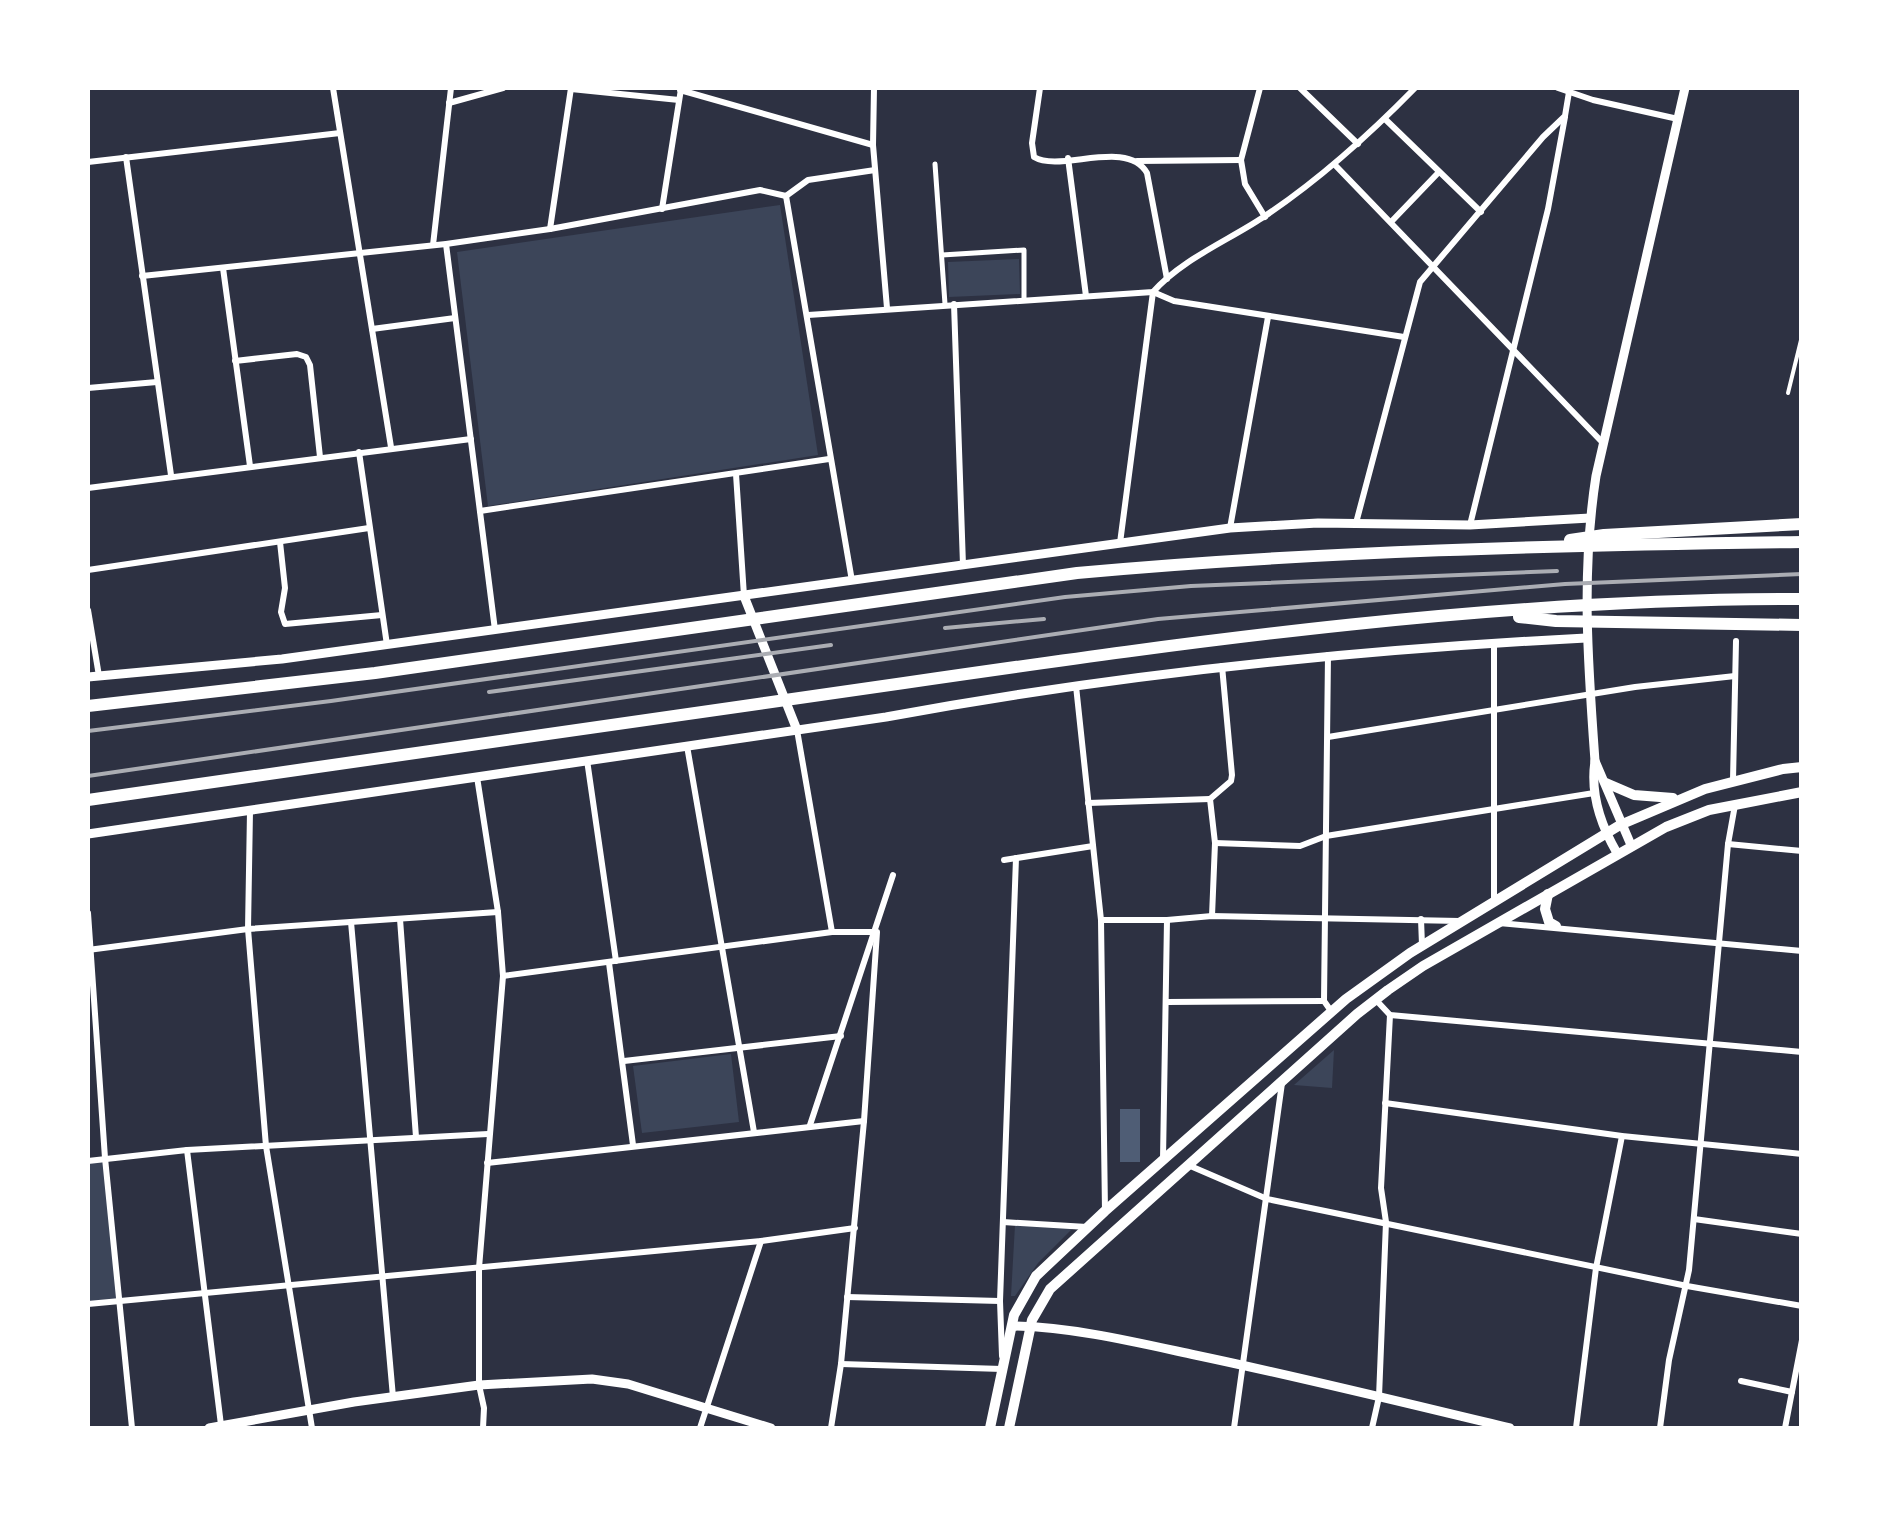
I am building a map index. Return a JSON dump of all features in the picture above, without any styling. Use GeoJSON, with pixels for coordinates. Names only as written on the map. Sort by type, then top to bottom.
{"type":"FeatureCollection","features":[{"type":"Feature","properties":{"kind":"highway"},"geometry":{"type":"LineString","coordinates":[[1511,550],[1604,535],[1802,524]]}},
{"type":"Feature","properties":{"kind":"highway"},"geometry":{"type":"LineString","coordinates":[[88,706],[375,673],[1077,573],[1188,563],[1802,542]]}},
{"type":"Feature","properties":{"kind":"highway"},"geometry":{"type":"LineString","coordinates":[[88,800],[1179,643],[1480,613],[1724,599],[1802,600]]}},
{"type":"Feature","properties":{"kind":"highway"},"geometry":{"type":"LineString","coordinates":[[1480,613],[1556,621],[1802,625]]}},
{"type":"Feature","properties":{"kind":"main road"},"geometry":{"type":"LineString","coordinates":[[990,1428],[1018,1304],[1036,1276],[1327,1006],[1620,825],[1733,780],[1802,768]]}},
{"type":"Feature","properties":{"kind":"main road"},"geometry":{"type":"LineString","coordinates":[[1606,783],[1634,795],[1680,798]]}},
{"type":"Feature","properties":{"kind":"main road"},"geometry":{"type":"LineString","coordinates":[[1009,1428],[1035,1312],[1050,1289],[1376,999],[1423,966],[1630,845],[1687,818],[1802,792]]}},
{"type":"Feature","properties":{"kind":"main road"},"geometry":{"type":"LineString","coordinates":[[1548,894],[1546,914],[1556,926]]}},
{"type":"Feature","properties":{"kind":"street"},"geometry":{"type":"LineString","coordinates":[[333,88],[392,448]]}},
{"type":"Feature","properties":{"kind":"street"},"geometry":{"type":"LineString","coordinates":[[432,246],[451,88]]}},
{"type":"Feature","properties":{"kind":"street"},"geometry":{"type":"LineString","coordinates":[[449,104],[503,88]]}},
{"type":"Feature","properties":{"kind":"street"},"geometry":{"type":"LineString","coordinates":[[550,229],[571,88],[679,100]]}},
{"type":"Feature","properties":{"kind":"street"},"geometry":{"type":"LineString","coordinates":[[874,88],[873,145],[887,308]]}},
{"type":"Feature","properties":{"kind":"street"},"geometry":{"type":"LineString","coordinates":[[1040,88],[1032,143],[1034,157],[1039,161],[1241,160]]}},
{"type":"Feature","properties":{"kind":"street"},"geometry":{"type":"LineString","coordinates":[[1260,88],[1241,160],[1244,184],[1264,217]]}},
{"type":"Feature","properties":{"kind":"street"},"geometry":{"type":"LineString","coordinates":[[1300,88],[1358,144]]}},
{"type":"Feature","properties":{"kind":"street"},"geometry":{"type":"LineString","coordinates":[[1120,543],[1154,292],[1167,278],[1264,217],[1335,164],[1415,88]]}},
{"type":"Feature","properties":{"kind":"street"},"geometry":{"type":"LineString","coordinates":[[1558,88],[1678,120]]}},
{"type":"Feature","properties":{"kind":"street"},"geometry":{"type":"LineString","coordinates":[[1617,853],[1606,833],[1594,793],[1586,635],[1588,531],[1603,443],[1685,88]]}},
{"type":"Feature","properties":{"kind":"street"},"geometry":{"type":"LineString","coordinates":[[662,208],[681,89],[873,145]]}},
{"type":"Feature","properties":{"kind":"street"},"geometry":{"type":"LineString","coordinates":[[1470,525],[1548,209],[1569,92]]}},
{"type":"Feature","properties":{"kind":"street"},"geometry":{"type":"LineString","coordinates":[[1356,523],[1416,290],[1543,137],[1565,116]]}},
{"type":"Feature","properties":{"kind":"street"},"geometry":{"type":"LineString","coordinates":[[1385,118],[1480,212]]}},
{"type":"Feature","properties":{"kind":"street"},"geometry":{"type":"LineString","coordinates":[[88,162],[340,133]]}},
{"type":"Feature","properties":{"kind":"street"},"geometry":{"type":"LineString","coordinates":[[126,156],[171,475]]}},
{"type":"Feature","properties":{"kind":"street"},"geometry":{"type":"LineString","coordinates":[[1068,158],[1086,296]]}},
{"type":"Feature","properties":{"kind":"street"},"geometry":{"type":"LineString","coordinates":[[1136,161],[1147,174],[1167,278]]}},
{"type":"Feature","properties":{"kind":"street"},"geometry":{"type":"LineString","coordinates":[[936,164],[949,304],[963,564]]}},
{"type":"Feature","properties":{"kind":"street"},"geometry":{"type":"LineString","coordinates":[[1335,164],[1603,443]]}},
{"type":"Feature","properties":{"kind":"street"},"geometry":{"type":"LineString","coordinates":[[142,276],[432,246],[550,229],[760,190],[786,196],[808,180],[875,170]]}},
{"type":"Feature","properties":{"kind":"street"},"geometry":{"type":"LineString","coordinates":[[1391,222],[1438,172]]}},
{"type":"Feature","properties":{"kind":"street"},"geometry":{"type":"LineString","coordinates":[[786,196],[852,581]]}},
{"type":"Feature","properties":{"kind":"street"},"geometry":{"type":"LineString","coordinates":[[446,244],[495,630]]}},
{"type":"Feature","properties":{"kind":"street"},"geometry":{"type":"LineString","coordinates":[[942,255],[1024,250],[1024,300]]}},
{"type":"Feature","properties":{"kind":"street"},"geometry":{"type":"LineString","coordinates":[[222,268],[250,466]]}},
{"type":"Feature","properties":{"kind":"street"},"geometry":{"type":"LineString","coordinates":[[808,315],[1154,292],[1174,301],[1404,337]]}},
{"type":"Feature","properties":{"kind":"street"},"geometry":{"type":"LineString","coordinates":[[1230,528],[1268,317]]}},
{"type":"Feature","properties":{"kind":"street"},"geometry":{"type":"LineString","coordinates":[[372,329],[455,318]]}},
{"type":"Feature","properties":{"kind":"street"},"geometry":{"type":"LineString","coordinates":[[235,362],[306,356],[320,457]]}},
{"type":"Feature","properties":{"kind":"street"},"geometry":{"type":"LineString","coordinates":[[88,388],[157,382]]}},
{"type":"Feature","properties":{"kind":"street"},"geometry":{"type":"LineString","coordinates":[[88,488],[471,439]]}},
{"type":"Feature","properties":{"kind":"street"},"geometry":{"type":"LineString","coordinates":[[359,452],[387,645]]}},
{"type":"Feature","properties":{"kind":"street"},"geometry":{"type":"LineString","coordinates":[[480,511],[829,459]]}},
{"type":"Feature","properties":{"kind":"street"},"geometry":{"type":"LineString","coordinates":[[736,474],[744,596],[797,730],[832,932]]}},
{"type":"Feature","properties":{"kind":"street"},"geometry":{"type":"LineString","coordinates":[[88,610],[93,676],[282,659],[1230,528],[1356,523],[1470,525],[1590,518]]}},
{"type":"Feature","properties":{"kind":"street"},"geometry":{"type":"LineString","coordinates":[[88,570],[370,528]]}},
{"type":"Feature","properties":{"kind":"street"},"geometry":{"type":"LineString","coordinates":[[280,542],[285,588],[281,612],[285,624],[382,614]]}},
{"type":"Feature","properties":{"kind":"street"},"geometry":{"type":"LineString","coordinates":[[88,834],[797,730],[1076,684],[1328,654],[1586,635]]}},
{"type":"Feature","properties":{"kind":"street"},"geometry":{"type":"LineString","coordinates":[[1733,780],[1736,641]]}},
{"type":"Feature","properties":{"kind":"street"},"geometry":{"type":"LineString","coordinates":[[1494,642],[1494,901]]}},
{"type":"Feature","properties":{"kind":"street"},"geometry":{"type":"LineString","coordinates":[[1167,1002],[1327,1006],[1324,917],[1328,654]]}},
{"type":"Feature","properties":{"kind":"street"},"geometry":{"type":"LineString","coordinates":[[1088,803],[1210,799],[1231,781],[1222,665]]}},
{"type":"Feature","properties":{"kind":"street"},"geometry":{"type":"LineString","coordinates":[[1328,737],[1590,694],[1735,676]]}},
{"type":"Feature","properties":{"kind":"street"},"geometry":{"type":"LineString","coordinates":[[1076,684],[1101,920],[1104,1211]]}},
{"type":"Feature","properties":{"kind":"street"},"geometry":{"type":"LineString","coordinates":[[687,746],[754,1132]]}},
{"type":"Feature","properties":{"kind":"street"},"geometry":{"type":"LineString","coordinates":[[587,760],[634,1145]]}},
{"type":"Feature","properties":{"kind":"street"},"geometry":{"type":"LineString","coordinates":[[1595,761],[1630,845]]}},
{"type":"Feature","properties":{"kind":"street"},"geometry":{"type":"LineString","coordinates":[[477,777],[504,976],[478,1268],[483,1428]]}},
{"type":"Feature","properties":{"kind":"street"},"geometry":{"type":"LineString","coordinates":[[1215,843],[1300,846],[1326,836],[1594,793]]}},
{"type":"Feature","properties":{"kind":"street"},"geometry":{"type":"LineString","coordinates":[[1210,799],[1215,843],[1212,916]]}},
{"type":"Feature","properties":{"kind":"street"},"geometry":{"type":"LineString","coordinates":[[1660,1428],[1669,1360],[1687,1286],[1728,844],[1736,804]]}},
{"type":"Feature","properties":{"kind":"street"},"geometry":{"type":"LineString","coordinates":[[250,810],[248,929],[266,1146],[312,1428]]}},
{"type":"Feature","properties":{"kind":"street"},"geometry":{"type":"LineString","coordinates":[[1728,844],[1802,851]]}},
{"type":"Feature","properties":{"kind":"street"},"geometry":{"type":"LineString","coordinates":[[1004,860],[1093,846]]}},
{"type":"Feature","properties":{"kind":"street"},"geometry":{"type":"LineString","coordinates":[[841,1364],[1002,1370],[1000,1301],[1016,858]]}},
{"type":"Feature","properties":{"kind":"street"},"geometry":{"type":"LineString","coordinates":[[810,1125],[894,875]]}},
{"type":"Feature","properties":{"kind":"street"},"geometry":{"type":"LineString","coordinates":[[90,949],[248,929],[498,912]]}},
{"type":"Feature","properties":{"kind":"street"},"geometry":{"type":"LineString","coordinates":[[88,913],[105,1158],[132,1428]]}},
{"type":"Feature","properties":{"kind":"street"},"geometry":{"type":"LineString","coordinates":[[1101,920],[1212,916],[1461,921]]}},
{"type":"Feature","properties":{"kind":"street"},"geometry":{"type":"LineString","coordinates":[[400,919],[416,1137]]}},
{"type":"Feature","properties":{"kind":"street"},"geometry":{"type":"LineString","coordinates":[[1422,919],[1422,946]]}},
{"type":"Feature","properties":{"kind":"street"},"geometry":{"type":"LineString","coordinates":[[1164,1159],[1167,920]]}},
{"type":"Feature","properties":{"kind":"street"},"geometry":{"type":"LineString","coordinates":[[351,922],[393,1396]]}},
{"type":"Feature","properties":{"kind":"street"},"geometry":{"type":"LineString","coordinates":[[1498,922],[1802,951]]}},
{"type":"Feature","properties":{"kind":"street"},"geometry":{"type":"LineString","coordinates":[[504,976],[832,932],[876,932]]}},
{"type":"Feature","properties":{"kind":"street"},"geometry":{"type":"LineString","coordinates":[[831,1428],[841,1364],[864,1121],[876,932]]}},
{"type":"Feature","properties":{"kind":"street"},"geometry":{"type":"LineString","coordinates":[[1376,999],[1390,1015],[1802,1052]]}},
{"type":"Feature","properties":{"kind":"street"},"geometry":{"type":"LineString","coordinates":[[1372,1428],[1379,1397],[1386,1222],[1381,1198],[1390,1015]]}},
{"type":"Feature","properties":{"kind":"street"},"geometry":{"type":"LineString","coordinates":[[624,1061],[840,1036]]}},
{"type":"Feature","properties":{"kind":"street"},"geometry":{"type":"LineString","coordinates":[[1234,1428],[1282,1081]]}},
{"type":"Feature","properties":{"kind":"street"},"geometry":{"type":"LineString","coordinates":[[1385,1103],[1622,1136],[1802,1154]]}},
{"type":"Feature","properties":{"kind":"street"},"geometry":{"type":"LineString","coordinates":[[487,1163],[864,1121]]}},
{"type":"Feature","properties":{"kind":"street"},"geometry":{"type":"LineString","coordinates":[[88,1161],[187,1150],[488,1134]]}},
{"type":"Feature","properties":{"kind":"street"},"geometry":{"type":"LineString","coordinates":[[1576,1428],[1596,1268],[1622,1136]]}},
{"type":"Feature","properties":{"kind":"street"},"geometry":{"type":"LineString","coordinates":[[187,1150],[222,1426]]}},
{"type":"Feature","properties":{"kind":"street"},"geometry":{"type":"LineString","coordinates":[[1188,1165],[1267,1199],[1596,1268],[1802,1306]]}},
{"type":"Feature","properties":{"kind":"street"},"geometry":{"type":"LineString","coordinates":[[1694,1219],[1802,1234]]}},
{"type":"Feature","properties":{"kind":"street"},"geometry":{"type":"LineString","coordinates":[[1003,1222],[1088,1226]]}},
{"type":"Feature","properties":{"kind":"street"},"geometry":{"type":"LineString","coordinates":[[88,1304],[761,1241],[854,1228]]}},
{"type":"Feature","properties":{"kind":"street"},"geometry":{"type":"LineString","coordinates":[[700,1428],[761,1241]]}},
{"type":"Feature","properties":{"kind":"street"},"geometry":{"type":"LineString","coordinates":[[847,1297],[1000,1301]]}},
{"type":"Feature","properties":{"kind":"street"},"geometry":{"type":"LineString","coordinates":[[1012,1326],[1096,1335],[1242,1364],[1505,1428]]}},
{"type":"Feature","properties":{"kind":"street"},"geometry":{"type":"LineString","coordinates":[[1785,1428],[1802,1340]]}},
{"type":"Feature","properties":{"kind":"street"},"geometry":{"type":"LineString","coordinates":[[210,1428],[393,1396],[479,1385],[592,1379],[628,1384],[771,1428]]}},
{"type":"Feature","properties":{"kind":"street"},"geometry":{"type":"LineString","coordinates":[[1741,1381],[1792,1392]]}},
{"type":"Feature","properties":{"kind":"lane"},"geometry":{"type":"LineString","coordinates":[[1788,394],[1802,336]]}},
{"type":"Feature","properties":{"kind":"shaded area"},"geometry":{"type":"Polygon","coordinates":[[[780,205],[818,455],[488,506],[457,252],[780,205]]]}},
{"type":"Feature","properties":{"kind":"shaded area"},"geometry":{"type":"Polygon","coordinates":[[[1019,259],[1020,294],[949,297],[948,262],[1019,259]]]}},
{"type":"Feature","properties":{"kind":"shaded area"},"geometry":{"type":"Polygon","coordinates":[[[1334,1050],[1332,1088],[1294,1085],[1334,1050]]]}},
{"type":"Feature","properties":{"kind":"shaded area"},"geometry":{"type":"Polygon","coordinates":[[[731,1054],[739,1122],[642,1133],[633,1066],[731,1054]]]}},
{"type":"Feature","properties":{"kind":"shaded area"},"geometry":{"type":"Polygon","coordinates":[[[1120,1109],[1140,1109],[1140,1162],[1120,1162],[1120,1109]]]}},
{"type":"Feature","properties":{"kind":"shaded area"},"geometry":{"type":"Polygon","coordinates":[[[105,1158],[118,1302],[88,1304],[88,1161],[105,1158]]]}},
{"type":"Feature","properties":{"kind":"shaded area"},"geometry":{"type":"Polygon","coordinates":[[[1015,1225],[1073,1228],[1011,1296],[1015,1225]]]}},
{"type":"Feature","properties":{"kind":"railway"},"geometry":{"type":"LineString","coordinates":[[88,731],[331,701],[1065,597],[1191,586],[1557,571]]}},
{"type":"Feature","properties":{"kind":"railway"},"geometry":{"type":"LineString","coordinates":[[88,776],[1158,619],[1565,584],[1802,574]]}},
{"type":"Feature","properties":{"kind":"railway"},"geometry":{"type":"LineString","coordinates":[[945,628],[1044,619]]}},
{"type":"Feature","properties":{"kind":"railway"},"geometry":{"type":"LineString","coordinates":[[489,692],[831,645]]}}]}
